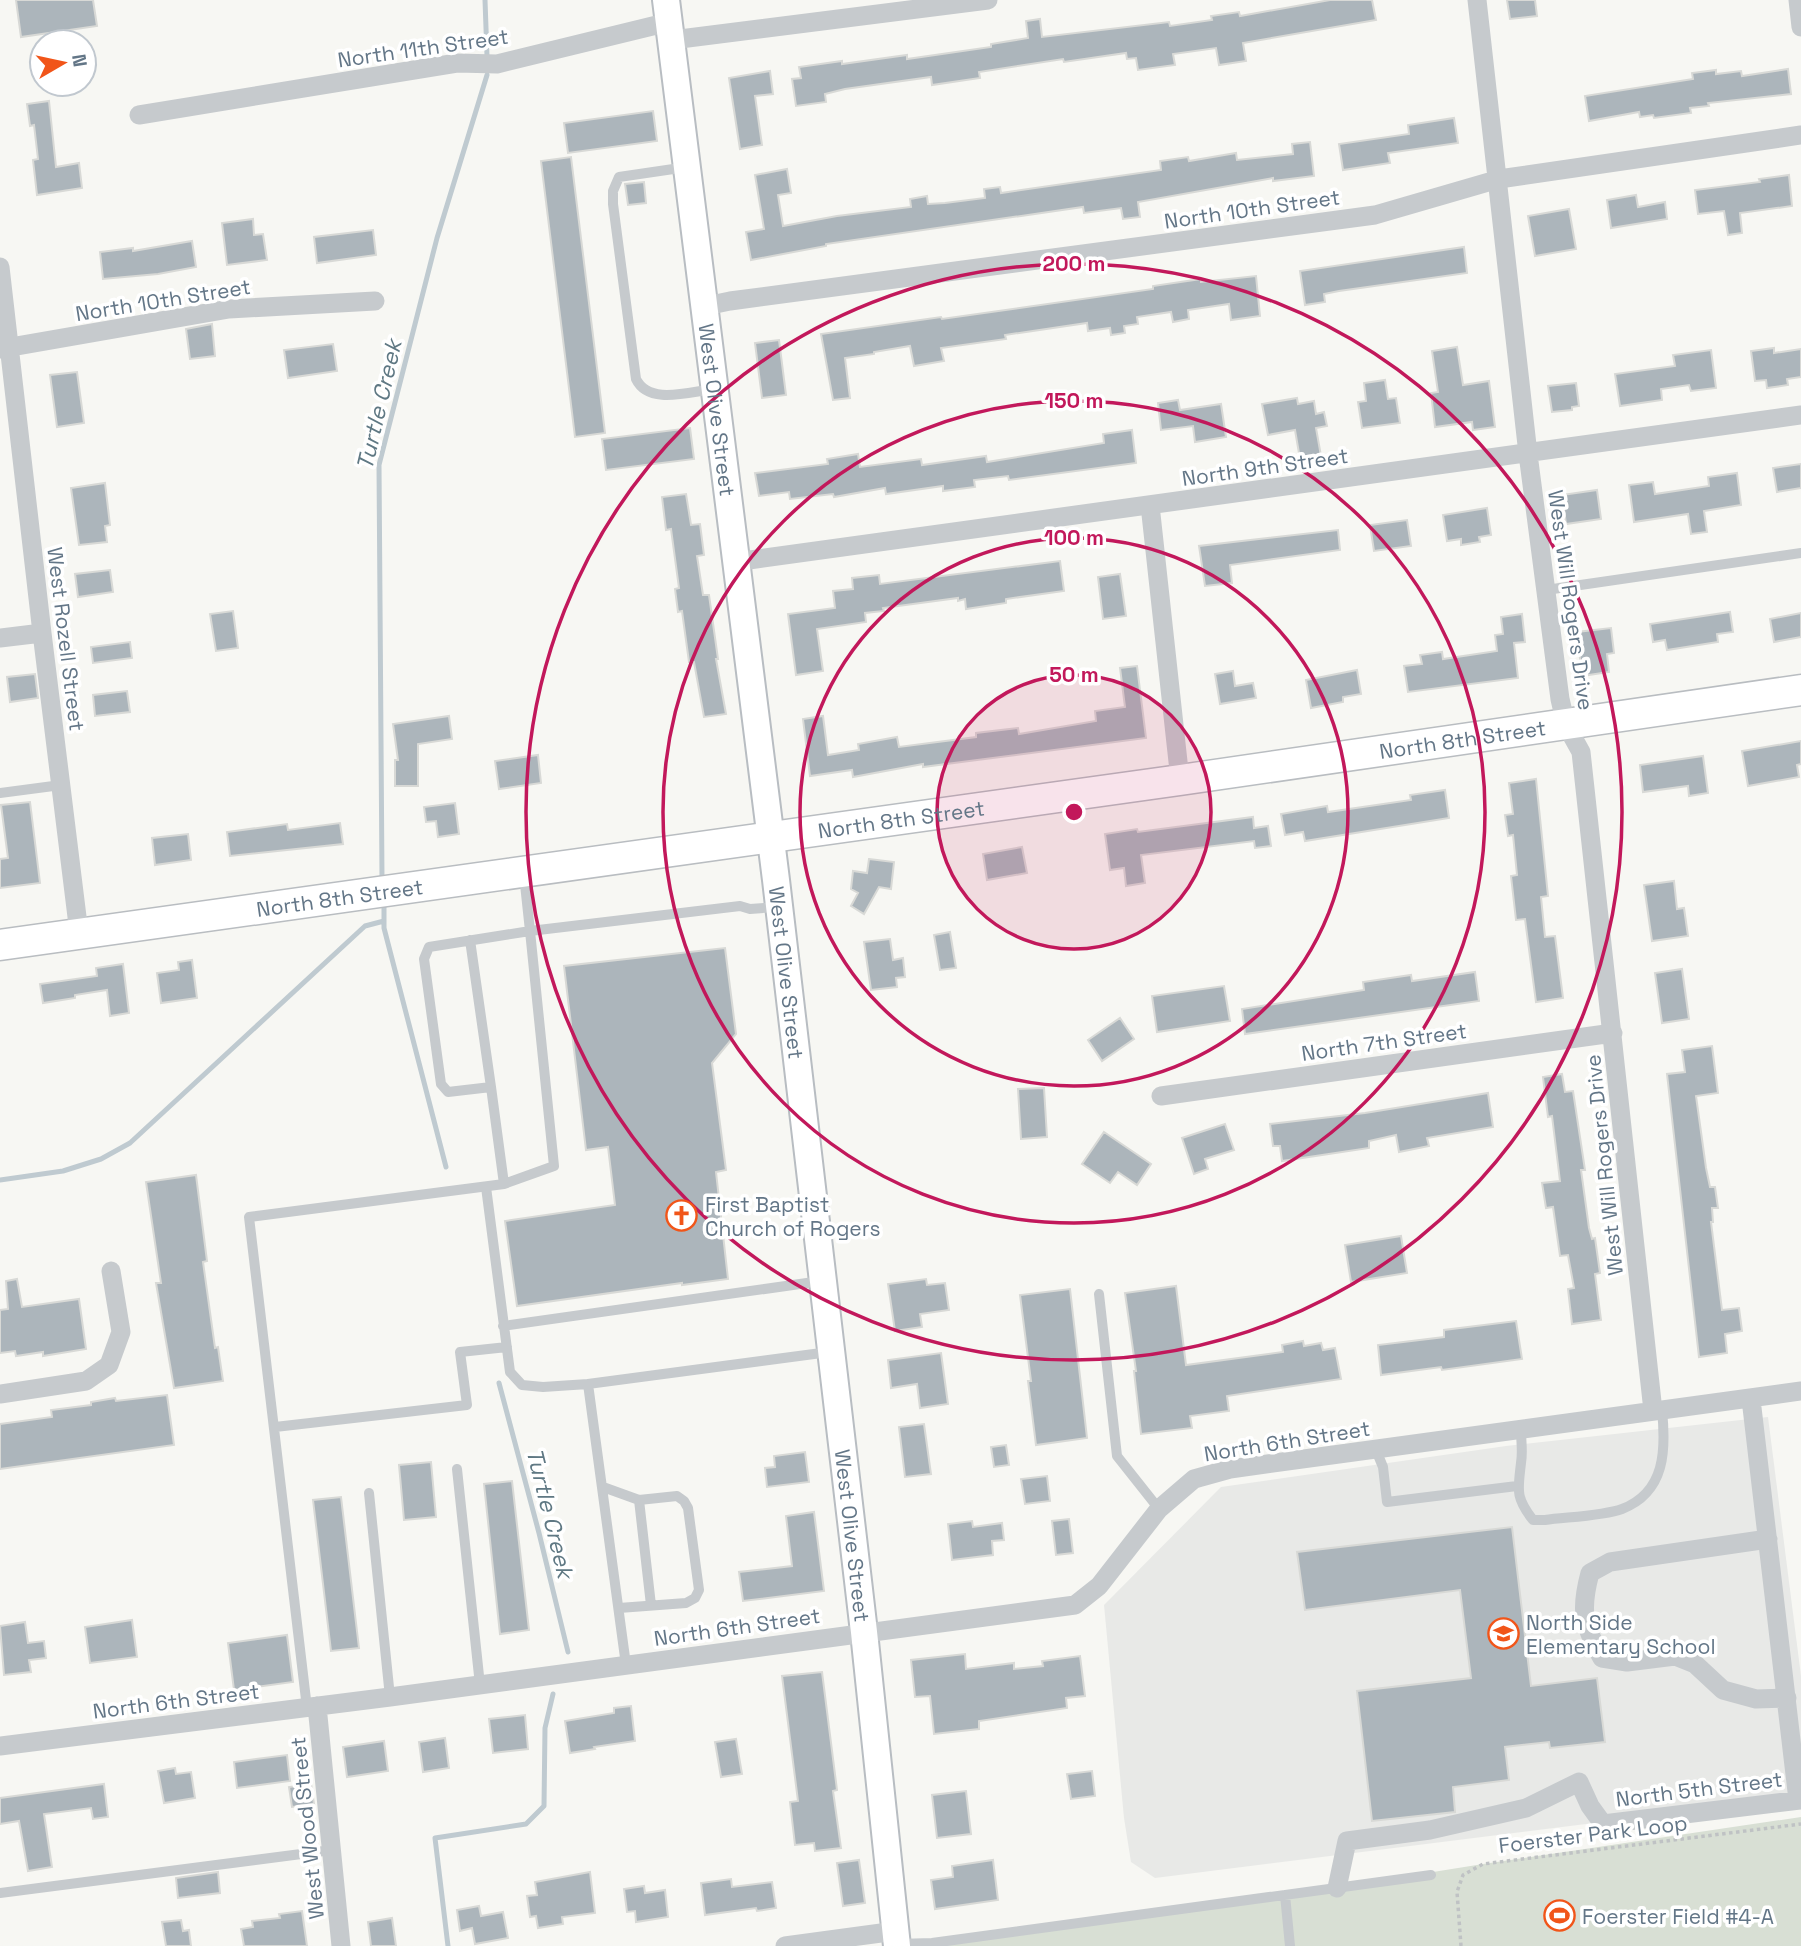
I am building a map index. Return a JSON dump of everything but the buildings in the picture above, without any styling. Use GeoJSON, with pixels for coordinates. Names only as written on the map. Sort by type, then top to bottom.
{"type":"FeatureCollection","features":[{"type":"Feature","properties":{"kind":"main road","name":"West Olive Street"},"geometry":{"type":"LineString","coordinates":[[669,21],[779,907],[896,1941]]}},
{"type":"Feature","properties":{"kind":"main road","name":"North 8th Street"},"geometry":{"type":"LineString","coordinates":[[0,945],[1801,690]]}},
{"type":"Feature","properties":{"kind":"street","name":"North 11th Street"},"geometry":{"type":"LineString","coordinates":[[139,115],[457,63],[497,64],[669,21],[988,0]]}},
{"type":"Feature","properties":{"kind":"street","name":"West Will Rogers Drive"},"geometry":{"type":"LineString","coordinates":[[1477,0],[1528,454],[1560,699],[1566,725],[1581,752],[1657,1411]]}},
{"type":"Feature","properties":{"kind":"street"},"geometry":{"type":"LineString","coordinates":[[1798,0],[1801,27]]}},
{"type":"Feature","properties":{"kind":"street","name":"North 10th Street"},"geometry":{"type":"LineString","coordinates":[[706,306],[1375,215],[1499,179],[1801,135]]}},
{"type":"Feature","properties":{"kind":"street","name":"West Rozell Street"},"geometry":{"type":"LineString","coordinates":[[0,267],[4,349],[79,933]]}},
{"type":"Feature","properties":{"kind":"street","name":"North 10th Street"},"geometry":{"type":"LineString","coordinates":[[4,349],[229,309],[375,301]]}},
{"type":"Feature","properties":{"kind":"street","name":"North 9th Street"},"geometry":{"type":"LineString","coordinates":[[735,562],[1801,415]]}},
{"type":"Feature","properties":{"kind":"street"},"geometry":{"type":"LineString","coordinates":[[1150,505],[1180,780]]}},
{"type":"Feature","properties":{"kind":"street"},"geometry":{"type":"LineString","coordinates":[[0,638],[42,633]]}},
{"type":"Feature","properties":{"kind":"street","name":"North 7th Street"},"geometry":{"type":"LineString","coordinates":[[1161,1096],[1613,1033]]}},
{"type":"Feature","properties":{"kind":"street"},"geometry":{"type":"LineString","coordinates":[[0,1394],[86,1381],[109,1365],[121,1332],[111,1271]]}},
{"type":"Feature","properties":{"kind":"street","name":"North 6th Street"},"geometry":{"type":"LineString","coordinates":[[0,1746],[390,1698],[1075,1605],[1099,1586],[1159,1509],[1194,1479],[1230,1469],[1801,1391]]}},
{"type":"Feature","properties":{"kind":"street"},"geometry":{"type":"LineString","coordinates":[[1751,1399],[1799,1800]]}},
{"type":"Feature","properties":{"kind":"street"},"geometry":{"type":"LineString","coordinates":[[1768,1539],[1610,1562],[1590,1573],[1583,1597],[1587,1631],[1602,1658],[1627,1662],[1675,1656],[1695,1664],[1723,1690],[1756,1699],[1787,1698]]}},
{"type":"Feature","properties":{"kind":"street","name":"West Wood Street"},"geometry":{"type":"LineString","coordinates":[[312,1707],[332,1850],[341,1946]]}},
{"type":"Feature","properties":{"kind":"street","name":"North 5th Street"},"geometry":{"type":"LineString","coordinates":[[1337,1888],[1347,1841],[1430,1830],[1526,1808],[1579,1782],[1590,1806],[1603,1824],[1799,1800]]}},
{"type":"Feature","properties":{"kind":"street"},"geometry":{"type":"LineString","coordinates":[[785,1946],[896,1941]]}},
{"type":"Feature","properties":{"kind":"lane"},"geometry":{"type":"LineString","coordinates":[[688,167],[619,177],[613,191],[613,204],[636,379],[640,387],[653,394],[715,389]]}},
{"type":"Feature","properties":{"kind":"lane"},"geometry":{"type":"LineString","coordinates":[[1546,590],[1801,553]]}},
{"type":"Feature","properties":{"kind":"lane"},"geometry":{"type":"LineString","coordinates":[[0,793],[61,785]]}},
{"type":"Feature","properties":{"kind":"lane"},"geometry":{"type":"LineString","coordinates":[[312,1707],[249,1217],[504,1184],[554,1166],[523,872]]}},
{"type":"Feature","properties":{"kind":"lane"},"geometry":{"type":"LineString","coordinates":[[491,1087],[448,1092],[441,1084],[424,959],[429,947],[530,931],[740,906],[750,909],[779,907]]}},
{"type":"Feature","properties":{"kind":"lane"},"geometry":{"type":"LineString","coordinates":[[470,940],[504,1184]]}},
{"type":"Feature","properties":{"kind":"lane"},"geometry":{"type":"LineString","coordinates":[[486,1187],[510,1372],[522,1385],[543,1387],[588,1384],[829,1351]]}},
{"type":"Feature","properties":{"kind":"lane"},"geometry":{"type":"LineString","coordinates":[[503,1326],[821,1281]]}},
{"type":"Feature","properties":{"kind":"lane"},"geometry":{"type":"LineString","coordinates":[[1099,1294],[1117,1457],[1159,1509]]}},
{"type":"Feature","properties":{"kind":"lane"},"geometry":{"type":"LineString","coordinates":[[275,1427],[467,1405],[460,1352],[507,1347]]}},
{"type":"Feature","properties":{"kind":"lane"},"geometry":{"type":"LineString","coordinates":[[588,1384],[626,1665]]}},
{"type":"Feature","properties":{"kind":"lane"},"geometry":{"type":"LineString","coordinates":[[1521,1430],[1522,1461],[1517,1486],[1521,1504],[1533,1520],[1545,1520],[1621,1509],[1639,1500],[1652,1486],[1662,1468],[1664,1449],[1657,1411]]}},
{"type":"Feature","properties":{"kind":"lane"},"geometry":{"type":"LineString","coordinates":[[1376,1450],[1383,1467],[1387,1502],[1517,1486]]}},
{"type":"Feature","properties":{"kind":"lane"},"geometry":{"type":"LineString","coordinates":[[457,1469],[480,1685]]}},
{"type":"Feature","properties":{"kind":"lane"},"geometry":{"type":"LineString","coordinates":[[603,1487],[639,1500],[677,1496],[684,1501],[688,1508],[699,1590],[695,1598],[686,1603],[619,1608]]}},
{"type":"Feature","properties":{"kind":"lane"},"geometry":{"type":"LineString","coordinates":[[369,1493],[390,1698]]}},
{"type":"Feature","properties":{"kind":"lane"},"geometry":{"type":"LineString","coordinates":[[639,1500],[651,1605]]}},
{"type":"Feature","properties":{"kind":"lane"},"geometry":{"type":"LineString","coordinates":[[0,1893],[332,1850]]}},
{"type":"Feature","properties":{"kind":"lane"},"geometry":{"type":"LineString","coordinates":[[896,1941],[932,1943],[1431,1875]]}},
{"type":"Feature","properties":{"kind":"lane"},"geometry":{"type":"LineString","coordinates":[[1285,1895],[1290,1946]]}},
{"type":"Feature","properties":{"kind":"path","name":"Foerster Park Loop"},"geometry":{"type":"LineString","coordinates":[[1461,1946],[1457,1892],[1463,1875],[1483,1864],[1801,1825]]}},
{"type":"Feature","properties":{"kind":"shaded area"},"geometry":{"type":"Polygon","coordinates":[[[1768,1417],[1801,1676],[1801,1797],[1155,1878],[1131,1862],[1124,1818],[1104,1605],[1221,1487],[1506,1446],[1768,1417]]]}},
{"type":"Feature","properties":{"kind":"shaded area"},"geometry":{"type":"Polygon","coordinates":[[[1801,1817],[1801,1946],[897,1946],[1308,1892],[1801,1817]]]}},
{"type":"Feature","properties":{"kind":"waterway","name":"Turtle Creek"},"geometry":{"type":"LineString","coordinates":[[485,0],[487,56]]}},
{"type":"Feature","properties":{"kind":"waterway","name":"Turtle Creek"},"geometry":{"type":"LineString","coordinates":[[382,878],[379,465],[437,238],[487,75]]}},
{"type":"Feature","properties":{"kind":"waterway","name":"Turtle Creek"},"geometry":{"type":"LineString","coordinates":[[384,902],[384,928],[446,1167]]}},
{"type":"Feature","properties":{"kind":"waterway"},"geometry":{"type":"LineString","coordinates":[[0,1180],[63,1171],[101,1159],[130,1143],[365,926],[384,921]]}},
{"type":"Feature","properties":{"kind":"waterway","name":"Turtle Creek"},"geometry":{"type":"LineString","coordinates":[[499,1383],[568,1652]]}},
{"type":"Feature","properties":{"kind":"waterway","name":"Turtle Creek"},"geometry":{"type":"LineString","coordinates":[[448,1946],[435,1838],[526,1824],[544,1806],[545,1728],[553,1694]]}},
{"type":"Feature","properties":{"kind":"place","name":"First Baptist Church of Rogers"},"geometry":{"type":"Point","coordinates":[682,1216]}},
{"type":"Feature","properties":{"kind":"place","name":"North Side Elementary School"},"geometry":{"type":"Point","coordinates":[1503,1634]}},
{"type":"Feature","properties":{"kind":"place","name":"Foerster Field #4-A"},"geometry":{"type":"Point","coordinates":[1559,1916]}}]}
